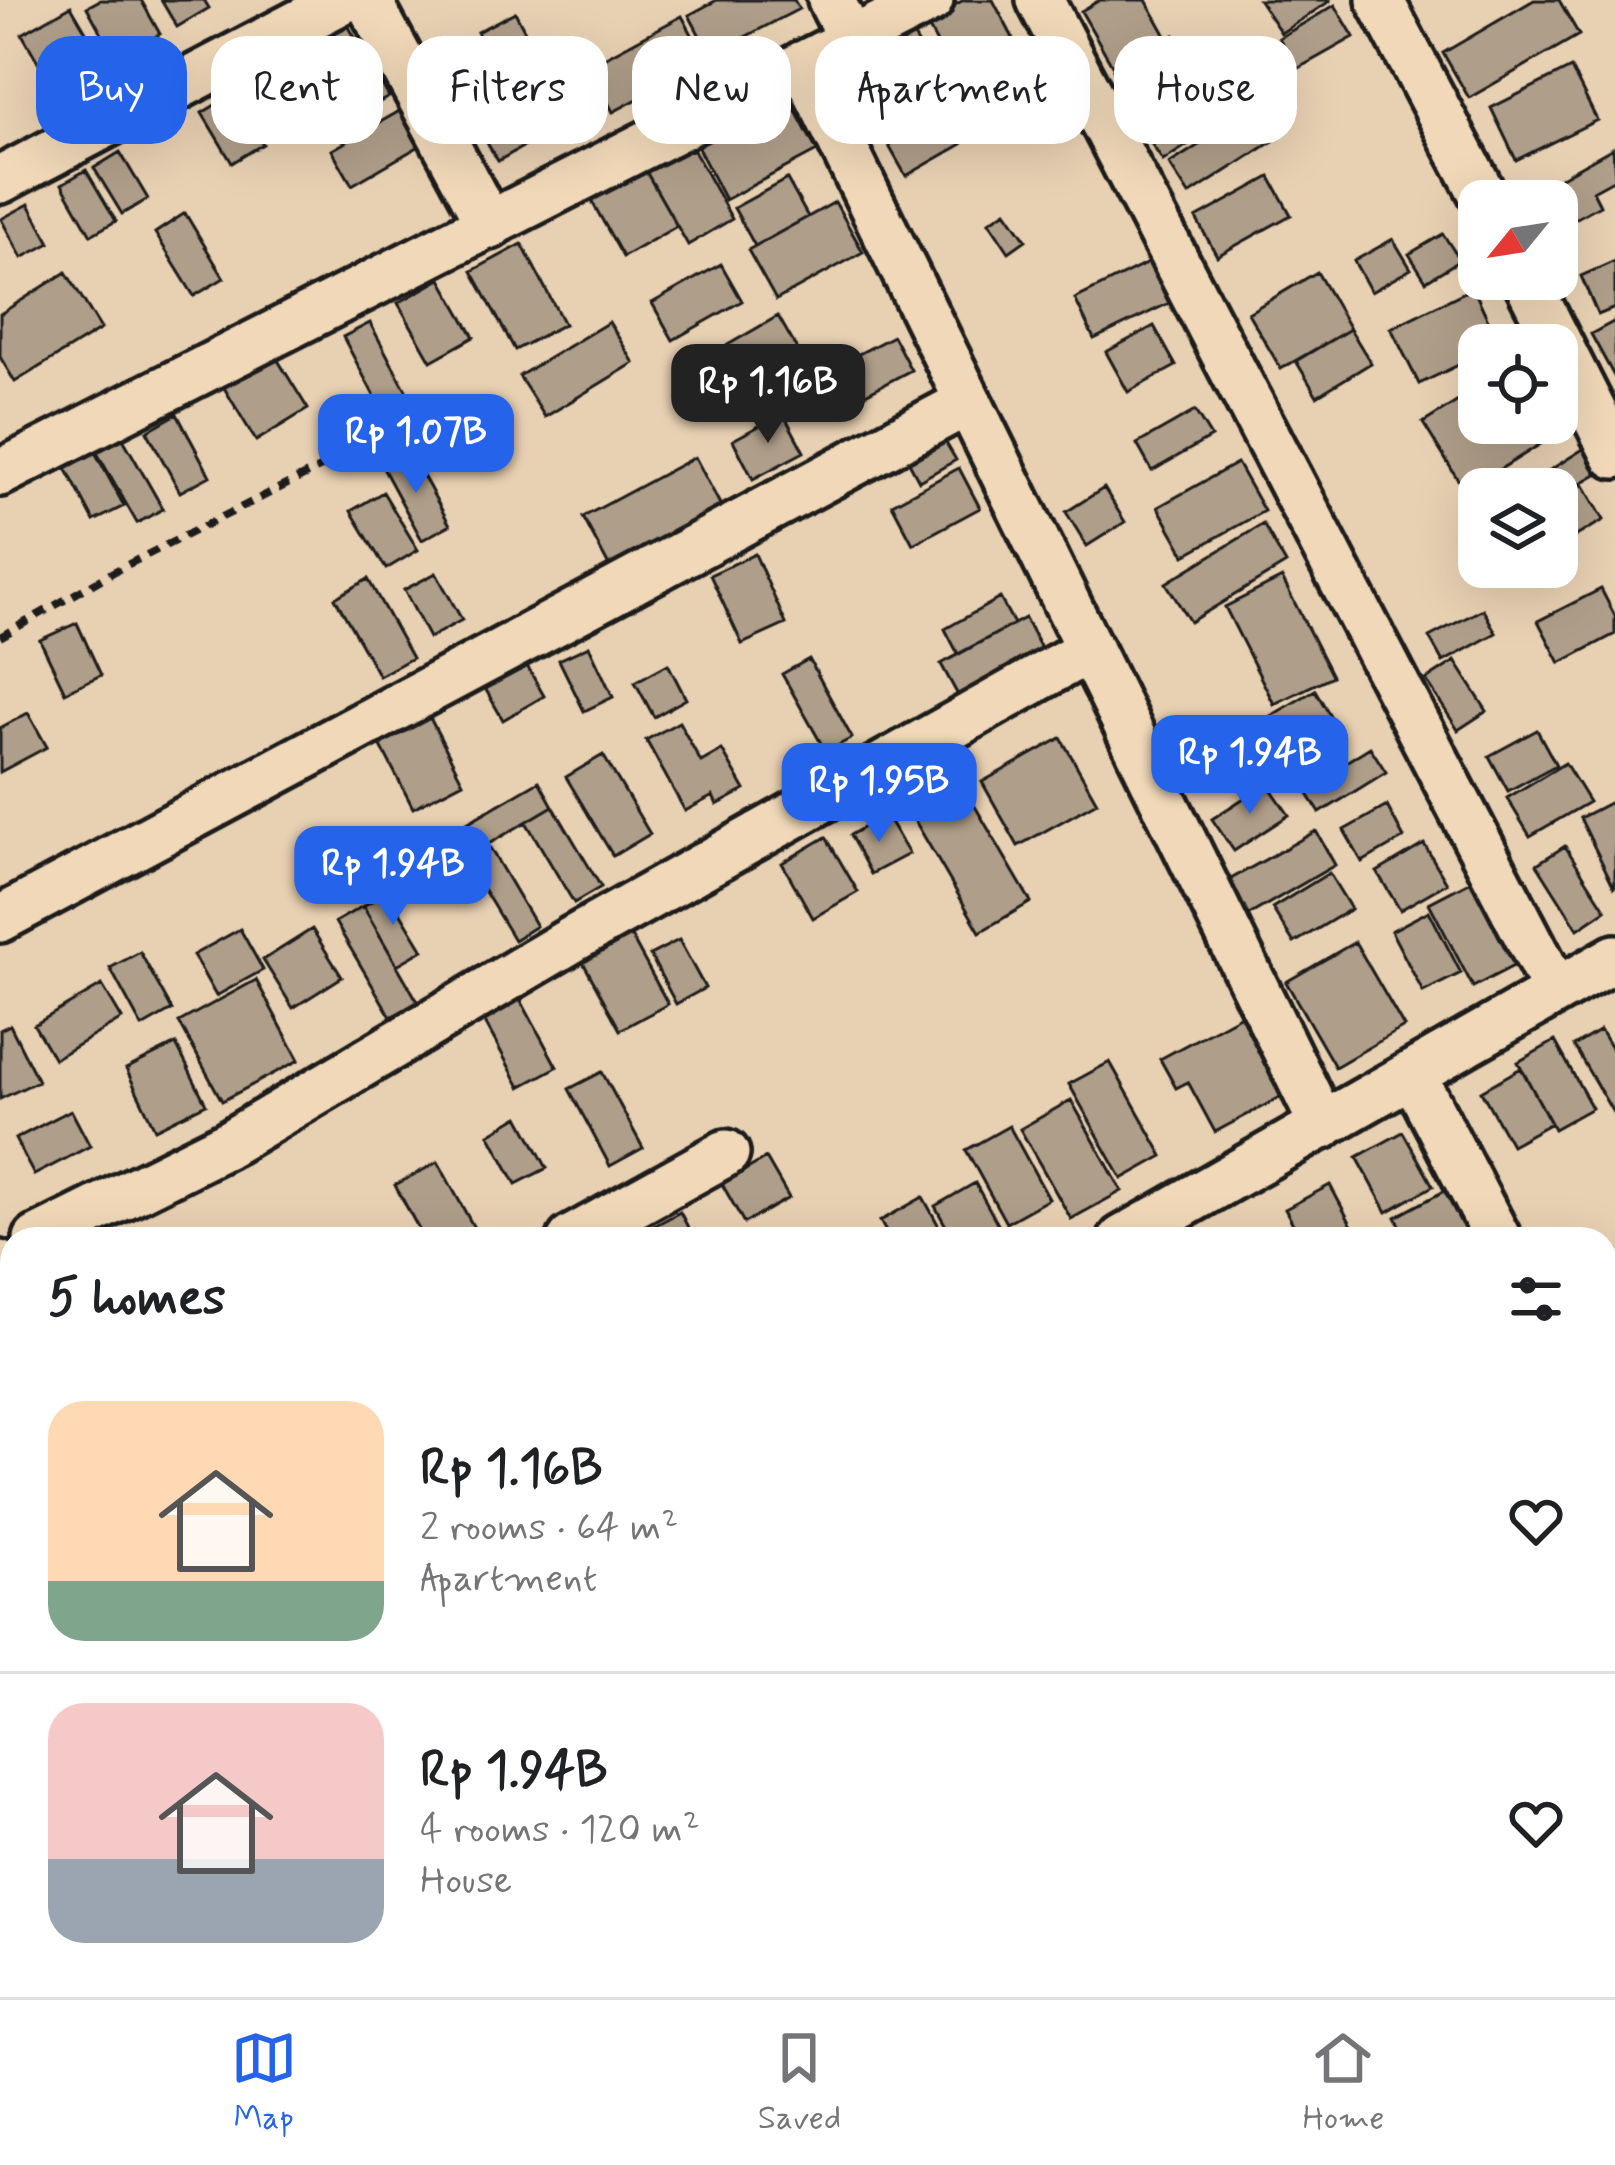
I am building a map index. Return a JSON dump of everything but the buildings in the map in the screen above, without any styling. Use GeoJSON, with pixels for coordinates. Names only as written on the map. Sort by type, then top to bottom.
{"type":"FeatureCollection","features":[{"type":"Feature","properties":{"kind":"street"},"geometry":{"type":"LineString","coordinates":[[0,180],[343,0]]}},
{"type":"Feature","properties":{"kind":"street"},"geometry":{"type":"LineString","coordinates":[[368,0],[490,226]]}},
{"type":"Feature","properties":{"kind":"street"},"geometry":{"type":"LineString","coordinates":[[0,472],[802,64],[841,20],[931,0]]}},
{"type":"Feature","properties":{"kind":"street"},"geometry":{"type":"LineString","coordinates":[[1040,0],[1556,992]]}},
{"type":"Feature","properties":{"kind":"street"},"geometry":{"type":"LineString","coordinates":[[1380,0],[1475,180]]}},
{"type":"Feature","properties":{"kind":"street"},"geometry":{"type":"LineString","coordinates":[[802,64],[1323,1126]]}},
{"type":"Feature","properties":{"kind":"street"},"geometry":{"type":"LineString","coordinates":[[1537,300],[1615,455]]}},
{"type":"Feature","properties":{"kind":"street"},"geometry":{"type":"LineString","coordinates":[[0,919],[968,402]]}},
{"type":"Feature","properties":{"kind":"street"},"geometry":{"type":"LineString","coordinates":[[61,1227],[226,1145],[575,938],[1090,649]]}},
{"type":"Feature","properties":{"kind":"street"},"geometry":{"type":"LineString","coordinates":[[1143,1227],[1414,1077],[1615,958]]}},
{"type":"Feature","properties":{"kind":"street"},"geometry":{"type":"LineString","coordinates":[[1414,1077],[1492,1227]]}},
{"type":"Feature","properties":{"kind":"street"},"geometry":{"type":"LineString","coordinates":[[593,1227],[726,1153]]}},
{"type":"Feature","properties":{"kind":"path"},"geometry":{"type":"LineString","coordinates":[[0,637],[116,571],[359,448]]}}]}
